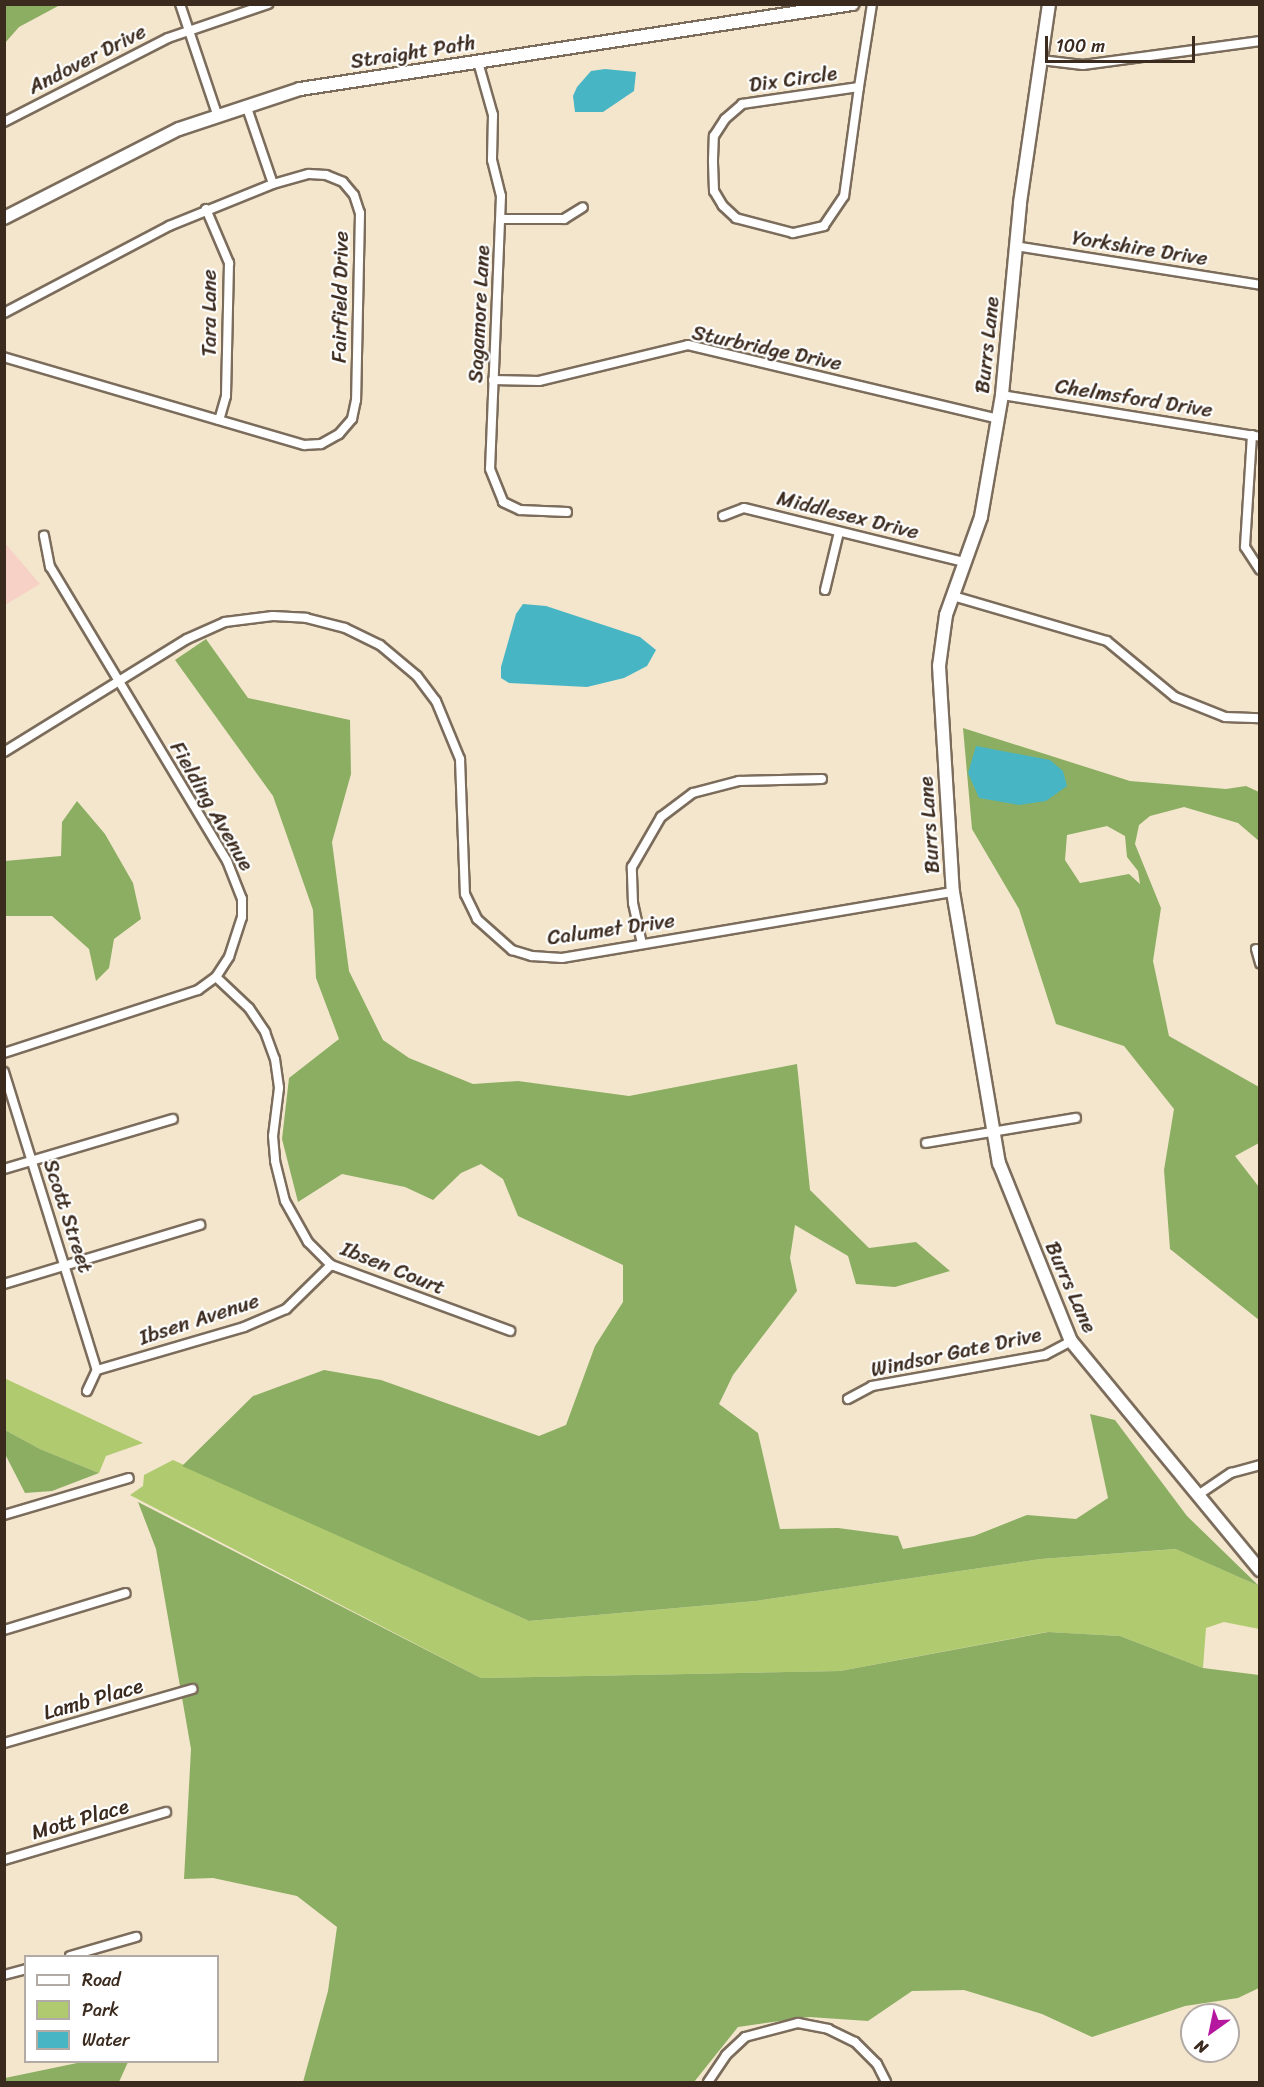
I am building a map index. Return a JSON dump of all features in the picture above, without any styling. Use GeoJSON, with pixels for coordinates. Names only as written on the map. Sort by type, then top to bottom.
{"type":"FeatureCollection","features":[{"type":"Feature","properties":{"kind":"street"},"geometry":{"type":"LineString","coordinates":[[180,4],[217,114]]}},
{"type":"Feature","properties":{"kind":"street","name":"Andover Drive"},"geometry":{"type":"LineString","coordinates":[[4,122],[188,30],[268,4]]}},
{"type":"Feature","properties":{"kind":"street","name":"Dix Circle"},"geometry":{"type":"LineString","coordinates":[[859,87],[742,104],[714,136],[714,191],[723,206],[736,218],[793,233],[824,226],[844,196],[872,4]]}},
{"type":"Feature","properties":{"kind":"street","name":"Burrs Lane"},"geometry":{"type":"LineString","coordinates":[[1049,4],[1015,246],[1002,395],[981,517],[953,596],[939,666],[953,892],[991,1132],[999,1163],[1071,1341],[1260,1570]]}},
{"type":"Feature","properties":{"kind":"street","name":"Straight Path"},"geometry":{"type":"LineString","coordinates":[[4,218],[124,155],[217,114],[300,89],[478,62],[767,10],[847,5]]}},
{"type":"Feature","properties":{"kind":"street"},"geometry":{"type":"LineString","coordinates":[[1041,60],[1083,65],[1260,41]]}},
{"type":"Feature","properties":{"kind":"street","name":"Sagamore Lane"},"geometry":{"type":"LineString","coordinates":[[478,62],[493,116],[492,160],[501,196],[490,469],[494,485],[503,501],[520,510],[567,512]]}},
{"type":"Feature","properties":{"kind":"street"},"geometry":{"type":"LineString","coordinates":[[246,105],[273,183]]}},
{"type":"Feature","properties":{"kind":"street","name":"Fairfield Drive"},"geometry":{"type":"LineString","coordinates":[[4,313],[206,209],[273,183],[309,174],[326,175],[343,182],[354,195],[360,213],[352,419],[339,434],[321,444],[304,445],[4,357]]}},
{"type":"Feature","properties":{"kind":"street"},"geometry":{"type":"LineString","coordinates":[[501,219],[564,219],[583,207]]}},
{"type":"Feature","properties":{"kind":"street","name":"Tara Lane"},"geometry":{"type":"LineString","coordinates":[[206,209],[229,263],[226,396],[219,420]]}},
{"type":"Feature","properties":{"kind":"street","name":"Yorkshire Drive"},"geometry":{"type":"LineString","coordinates":[[1015,246],[1260,285]]}},
{"type":"Feature","properties":{"kind":"street","name":"Sturbridge Drive"},"geometry":{"type":"LineString","coordinates":[[493,380],[539,381],[688,345],[998,419]]}},
{"type":"Feature","properties":{"kind":"street","name":"Chelmsford Drive"},"geometry":{"type":"LineString","coordinates":[[1002,395],[1256,436]]}},
{"type":"Feature","properties":{"kind":"street"},"geometry":{"type":"LineString","coordinates":[[1256,436],[1245,547],[1260,570]]}},
{"type":"Feature","properties":{"kind":"street","name":"Middlesex Drive"},"geometry":{"type":"LineString","coordinates":[[723,516],[744,508],[964,562]]}},
{"type":"Feature","properties":{"kind":"street"},"geometry":{"type":"LineString","coordinates":[[825,590],[839,532]]}},
{"type":"Feature","properties":{"kind":"street","name":"Fielding Avenue"},"geometry":{"type":"LineString","coordinates":[[44,536],[50,567],[236,880],[242,899],[238,937],[216,977]]}},
{"type":"Feature","properties":{"kind":"street"},"geometry":{"type":"LineString","coordinates":[[953,596],[1107,641],[1174,697],[1225,717],[1260,718]]}},
{"type":"Feature","properties":{"kind":"street","name":"Calumet Drive"},"geometry":{"type":"LineString","coordinates":[[4,752],[187,639],[225,622],[273,616],[306,618],[345,628],[380,645],[417,676],[436,701],[453,737],[464,787],[465,894],[477,919],[495,939],[532,956],[562,958],[953,892]]}},
{"type":"Feature","properties":{"kind":"street"},"geometry":{"type":"LineString","coordinates":[[642,944],[633,903],[632,867],[661,817],[693,793],[740,781],[822,780]]}},
{"type":"Feature","properties":{"kind":"street"},"geometry":{"type":"LineString","coordinates":[[1256,949],[1260,963]]}},
{"type":"Feature","properties":{"kind":"street"},"geometry":{"type":"LineString","coordinates":[[4,1053],[175,999],[216,977]]}},
{"type":"Feature","properties":{"kind":"street","name":"Ibsen Court"},"geometry":{"type":"LineString","coordinates":[[216,977],[249,1008],[265,1032],[275,1059],[279,1088],[273,1136],[285,1201],[308,1242],[331,1265],[510,1331]]}},
{"type":"Feature","properties":{"kind":"street","name":"Scott Street"},"geometry":{"type":"LineString","coordinates":[[4,1072],[97,1370]]}},
{"type":"Feature","properties":{"kind":"street"},"geometry":{"type":"LineString","coordinates":[[926,1143],[1076,1118]]}},
{"type":"Feature","properties":{"kind":"street"},"geometry":{"type":"LineString","coordinates":[[4,1168],[173,1119]]}},
{"type":"Feature","properties":{"kind":"street"},"geometry":{"type":"LineString","coordinates":[[4,1284],[200,1225]]}},
{"type":"Feature","properties":{"kind":"street","name":"Ibsen Avenue"},"geometry":{"type":"LineString","coordinates":[[97,1370],[244,1327],[286,1309],[303,1297],[331,1265]]}},
{"type":"Feature","properties":{"kind":"street","name":"Windsor Gate Drive"},"geometry":{"type":"LineString","coordinates":[[848,1399],[872,1386],[1045,1355],[1071,1341]]}},
{"type":"Feature","properties":{"kind":"street"},"geometry":{"type":"LineString","coordinates":[[87,1391],[97,1370]]}},
{"type":"Feature","properties":{"kind":"street"},"geometry":{"type":"LineString","coordinates":[[1198,1495],[1231,1473],[1260,1465]]}},
{"type":"Feature","properties":{"kind":"street"},"geometry":{"type":"LineString","coordinates":[[4,1515],[129,1478]]}},
{"type":"Feature","properties":{"kind":"street"},"geometry":{"type":"LineString","coordinates":[[4,1630],[126,1593]]}},
{"type":"Feature","properties":{"kind":"street","name":"Lamb Place"},"geometry":{"type":"LineString","coordinates":[[4,1743],[192,1689]]}},
{"type":"Feature","properties":{"kind":"street","name":"Mott Place"},"geometry":{"type":"LineString","coordinates":[[4,1860],[166,1812]]}},
{"type":"Feature","properties":{"kind":"street"},"geometry":{"type":"LineString","coordinates":[[77,1955],[136,1937]]}},
{"type":"Feature","properties":{"kind":"street"},"geometry":{"type":"LineString","coordinates":[[4,1975],[24,1970]]}},
{"type":"Feature","properties":{"kind":"street"},"geometry":{"type":"LineString","coordinates":[[708,2082],[726,2055],[745,2037],[798,2023],[828,2030],[855,2042],[877,2064],[886,2082]]}},
{"type":"Feature","properties":{"kind":"shaded area"},"geometry":{"type":"Polygon","coordinates":[[[4,542],[40,584],[5,605],[4,605],[4,542]]]}},
{"type":"Feature","properties":{"kind":"green space"},"geometry":{"type":"Polygon","coordinates":[[[5,4],[60,5],[19,27],[5,43],[5,4]]]}},
{"type":"Feature","properties":{"kind":"green space"},"geometry":{"type":"Polygon","coordinates":[[[206,639],[248,698],[350,720],[351,774],[332,842],[349,971],[383,1040],[409,1058],[473,1084],[518,1081],[629,1096],[797,1064],[810,1190],[869,1248],[916,1242],[950,1271],[895,1287],[856,1284],[848,1256],[795,1225],[790,1258],[797,1291],[733,1375],[719,1404],[758,1433],[780,1529],[838,1528],[898,1536],[903,1549],[974,1536],[1027,1515],[1076,1519],[1108,1498],[1090,1414],[1115,1420],[1187,1516],[1259,1586],[1176,1549],[1041,1559],[756,1601],[529,1621],[182,1466],[253,1396],[324,1370],[381,1380],[539,1436],[566,1425],[595,1346],[623,1302],[623,1265],[518,1216],[503,1179],[481,1164],[461,1173],[433,1200],[405,1187],[342,1174],[298,1202],[282,1139],[289,1078],[339,1039],[316,978],[313,910],[273,796],[175,660],[206,639]]]}},
{"type":"Feature","properties":{"kind":"green space"},"geometry":{"type":"Polygon","coordinates":[[[963,728],[1130,781],[1226,789],[1246,786],[1259,792],[1259,841],[1238,823],[1184,807],[1150,816],[1139,825],[1135,844],[1161,908],[1153,961],[1169,1036],[1259,1087],[1259,1143],[1235,1156],[1259,1187],[1259,1320],[1170,1249],[1164,1170],[1174,1109],[1124,1046],[1056,1024],[1019,909],[972,829],[963,728]],[[1107,826],[1067,835],[1065,860],[1080,883],[1129,874],[1140,884],[1138,871],[1127,857],[1125,836],[1107,826]]]}},
{"type":"Feature","properties":{"kind":"green space"},"geometry":{"type":"Polygon","coordinates":[[[77,801],[105,834],[133,883],[141,919],[114,939],[109,968],[96,981],[89,949],[52,916],[5,916],[5,861],[61,856],[62,822],[77,801]]]}},
{"type":"Feature","properties":{"kind":"green space"},"geometry":{"type":"Polygon","coordinates":[[[4,1378],[143,1443],[106,1456],[99,1473],[40,1449],[5,1430],[4,1378]]]}},
{"type":"Feature","properties":{"kind":"green space"},"geometry":{"type":"Polygon","coordinates":[[[5,1430],[40,1449],[99,1473],[52,1491],[25,1493],[5,1454],[5,1430]]]}},
{"type":"Feature","properties":{"kind":"green space"},"geometry":{"type":"Polygon","coordinates":[[[173,1460],[529,1621],[756,1601],[1041,1559],[1177,1549],[1259,1586],[1259,1629],[1224,1622],[1206,1628],[1203,1668],[1120,1636],[1047,1632],[840,1671],[481,1678],[130,1495],[143,1486],[144,1475],[173,1460]]]}},
{"type":"Feature","properties":{"kind":"green space"},"geometry":{"type":"Polygon","coordinates":[[[138,1502],[481,1678],[840,1671],[1048,1632],[1120,1636],[1203,1668],[1259,1675],[1259,1988],[1238,1998],[1205,2003],[1180,2003],[1180,2008],[1092,2037],[1042,2014],[964,1990],[912,1991],[868,2021],[809,2017],[738,2027],[694,2082],[303,2082],[328,1991],[337,1927],[297,1896],[213,1878],[184,1879],[191,1749],[156,1549],[138,1502]]]}},
{"type":"Feature","properties":{"kind":"green space"},"geometry":{"type":"Polygon","coordinates":[[[77,2063],[128,2063],[119,2082],[5,2082],[5,2078],[77,2063]]]}},
{"type":"Feature","properties":{"kind":"water"},"geometry":{"type":"Polygon","coordinates":[[[605,69],[636,72],[634,91],[603,112],[575,112],[573,96],[577,87],[591,71],[605,69]]]}},
{"type":"Feature","properties":{"kind":"water"},"geometry":{"type":"Polygon","coordinates":[[[523,604],[546,606],[640,637],[656,650],[647,666],[624,678],[587,687],[509,683],[501,678],[501,667],[516,614],[523,604]]]}},
{"type":"Feature","properties":{"kind":"water"},"geometry":{"type":"Polygon","coordinates":[[[976,746],[1050,760],[1063,771],[1067,786],[1046,801],[1019,805],[979,798],[968,773],[976,746]]]}}]}
